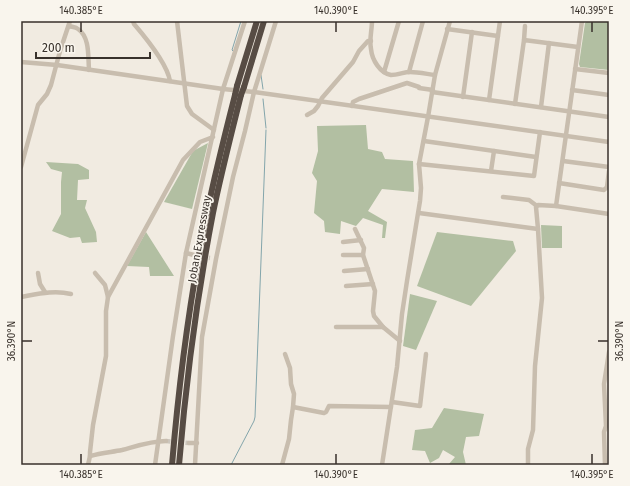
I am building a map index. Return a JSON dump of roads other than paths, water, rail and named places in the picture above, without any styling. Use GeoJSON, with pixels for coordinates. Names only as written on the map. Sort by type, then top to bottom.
{"type":"FeatureCollection","features":[{"type":"Feature","properties":{"kind":"highway","name":"Joban Expressway"},"geometry":{"type":"LineString","coordinates":[[179,465],[187,385],[204,265],[238,95],[257,21]]}},
{"type":"Feature","properties":{"kind":"highway","name":"Joban Expressway"},"geometry":{"type":"LineString","coordinates":[[240,86],[264,21]]}},
{"type":"Feature","properties":{"kind":"highway","name":"Joban Expressway"},"geometry":{"type":"LineString","coordinates":[[172,465],[188,318],[197,264],[222,146],[238,95]]}},
{"type":"Feature","properties":{"kind":"street"},"geometry":{"type":"LineString","coordinates":[[21,167],[38,106],[47,94],[51,85],[70,21]]}},
{"type":"Feature","properties":{"kind":"street"},"geometry":{"type":"LineString","coordinates":[[133,21],[156,52],[169,76],[170,81]]}},
{"type":"Feature","properties":{"kind":"street"},"geometry":{"type":"LineString","coordinates":[[177,21],[187,106],[192,114],[214,130]]}},
{"type":"Feature","properties":{"kind":"street"},"geometry":{"type":"LineString","coordinates":[[155,465],[186,253],[223,89],[245,21]]}},
{"type":"Feature","properties":{"kind":"street"},"geometry":{"type":"LineString","coordinates":[[195,465],[202,337],[216,259],[254,92],[276,21]]}},
{"type":"Feature","properties":{"kind":"street"},"geometry":{"type":"LineString","coordinates":[[372,21],[371,52],[377,65],[384,72],[390,75],[409,72],[435,75]]}},
{"type":"Feature","properties":{"kind":"street"},"geometry":{"type":"LineString","coordinates":[[384,72],[399,21]]}},
{"type":"Feature","properties":{"kind":"street"},"geometry":{"type":"LineString","coordinates":[[409,72],[423,21]]}},
{"type":"Feature","properties":{"kind":"street"},"geometry":{"type":"LineString","coordinates":[[382,465],[400,341],[402,314],[420,201],[421,188],[419,164],[435,75],[450,21]]}},
{"type":"Feature","properties":{"kind":"street"},"geometry":{"type":"LineString","coordinates":[[489,100],[500,21]]}},
{"type":"Feature","properties":{"kind":"street"},"geometry":{"type":"LineString","coordinates":[[556,206],[582,21]]}},
{"type":"Feature","properties":{"kind":"street"},"geometry":{"type":"LineString","coordinates":[[69,26],[77,28],[85,37],[89,70]]}},
{"type":"Feature","properties":{"kind":"street"},"geometry":{"type":"LineString","coordinates":[[515,104],[525,26]]}},
{"type":"Feature","properties":{"kind":"street"},"geometry":{"type":"LineString","coordinates":[[447,29],[498,36]]}},
{"type":"Feature","properties":{"kind":"street"},"geometry":{"type":"LineString","coordinates":[[463,96],[472,32]]}},
{"type":"Feature","properties":{"kind":"street"},"geometry":{"type":"LineString","coordinates":[[524,40],[578,47]]}},
{"type":"Feature","properties":{"kind":"street"},"geometry":{"type":"LineString","coordinates":[[307,115],[314,111],[322,98],[353,62],[359,51],[368,41],[371,41]]}},
{"type":"Feature","properties":{"kind":"street"},"geometry":{"type":"LineString","coordinates":[[541,107],[549,43]]}},
{"type":"Feature","properties":{"kind":"street"},"geometry":{"type":"LineString","coordinates":[[21,62],[57,65],[609,142]]}},
{"type":"Feature","properties":{"kind":"street"},"geometry":{"type":"LineString","coordinates":[[575,69],[609,73]]}},
{"type":"Feature","properties":{"kind":"street"},"geometry":{"type":"LineString","coordinates":[[352,106],[353,102],[359,99],[407,84],[419,86],[419,88],[432,91],[609,117]]}},
{"type":"Feature","properties":{"kind":"street"},"geometry":{"type":"LineString","coordinates":[[572,90],[609,95]]}},
{"type":"Feature","properties":{"kind":"street"},"geometry":{"type":"LineString","coordinates":[[419,164],[534,176],[540,132]]}},
{"type":"Feature","properties":{"kind":"street"},"geometry":{"type":"LineString","coordinates":[[88,465],[93,425],[106,356],[106,311],[108,298],[183,160],[200,142],[213,136]]}},
{"type":"Feature","properties":{"kind":"street"},"geometry":{"type":"LineString","coordinates":[[424,141],[536,157]]}},
{"type":"Feature","properties":{"kind":"street"},"geometry":{"type":"LineString","coordinates":[[492,171],[494,151]]}},
{"type":"Feature","properties":{"kind":"street"},"geometry":{"type":"LineString","coordinates":[[562,161],[609,167]]}},
{"type":"Feature","properties":{"kind":"street"},"geometry":{"type":"LineString","coordinates":[[559,183],[604,190],[606,187],[609,170]]}},
{"type":"Feature","properties":{"kind":"street"},"geometry":{"type":"LineString","coordinates":[[503,197],[529,200],[537,206],[556,206],[609,214]]}},
{"type":"Feature","properties":{"kind":"street"},"geometry":{"type":"LineString","coordinates":[[528,465],[528,449],[533,430],[535,366],[542,298],[537,206]]}},
{"type":"Feature","properties":{"kind":"street"},"geometry":{"type":"LineString","coordinates":[[418,213],[538,229]]}},
{"type":"Feature","properties":{"kind":"street"},"geometry":{"type":"LineString","coordinates":[[355,229],[364,248],[363,255],[375,291],[374,316],[400,341]]}},
{"type":"Feature","properties":{"kind":"street"},"geometry":{"type":"LineString","coordinates":[[343,242],[361,240]]}},
{"type":"Feature","properties":{"kind":"street"},"geometry":{"type":"LineString","coordinates":[[186,253],[194,255]]}},
{"type":"Feature","properties":{"kind":"street"},"geometry":{"type":"LineString","coordinates":[[343,255],[363,255]]}},
{"type":"Feature","properties":{"kind":"street"},"geometry":{"type":"LineString","coordinates":[[210,258],[216,259]]}},
{"type":"Feature","properties":{"kind":"street"},"geometry":{"type":"LineString","coordinates":[[344,271],[368,269]]}},
{"type":"Feature","properties":{"kind":"street"},"geometry":{"type":"LineString","coordinates":[[38,273],[40,284],[45,292]]}},
{"type":"Feature","properties":{"kind":"street"},"geometry":{"type":"LineString","coordinates":[[95,274],[105,285],[108,298]]}},
{"type":"Feature","properties":{"kind":"street"},"geometry":{"type":"LineString","coordinates":[[346,286],[373,284]]}},
{"type":"Feature","properties":{"kind":"street"},"geometry":{"type":"LineString","coordinates":[[21,297],[45,292],[71,294]]}},
{"type":"Feature","properties":{"kind":"street"},"geometry":{"type":"LineString","coordinates":[[336,327],[384,327]]}},
{"type":"Feature","properties":{"kind":"street"},"geometry":{"type":"LineString","coordinates":[[605,465],[604,432],[608,426],[604,384],[609,352]]}},
{"type":"Feature","properties":{"kind":"street"},"geometry":{"type":"LineString","coordinates":[[282,465],[289,439],[294,394],[291,384],[290,368],[285,354]]}},
{"type":"Feature","properties":{"kind":"street"},"geometry":{"type":"LineString","coordinates":[[293,407],[324,413],[329,406],[391,404],[420,406],[426,354]]}},
{"type":"Feature","properties":{"kind":"street"},"geometry":{"type":"LineString","coordinates":[[90,456],[158,441],[166,441]]}},
{"type":"Feature","properties":{"kind":"street"},"geometry":{"type":"LineString","coordinates":[[189,443],[197,443]]}},
{"type":"Feature","properties":{"kind":"waterway"},"geometry":{"type":"LineString","coordinates":[[233,51],[232,50],[241,21]]}},
{"type":"Feature","properties":{"kind":"waterway"},"geometry":{"type":"LineString","coordinates":[[261,75],[263,89]]}},
{"type":"Feature","properties":{"kind":"waterway"},"geometry":{"type":"LineString","coordinates":[[263,99],[266,128]]}},
{"type":"Feature","properties":{"kind":"waterway"},"geometry":{"type":"LineString","coordinates":[[231,465],[255,417],[266,130]]}},
{"type":"Feature","properties":{"kind":"tunnel"},"geometry":{"type":"LineString","coordinates":[[196,256],[210,258]]}},
{"type":"Feature","properties":{"kind":"tunnel"},"geometry":{"type":"LineString","coordinates":[[166,441],[189,443]]}}]}
